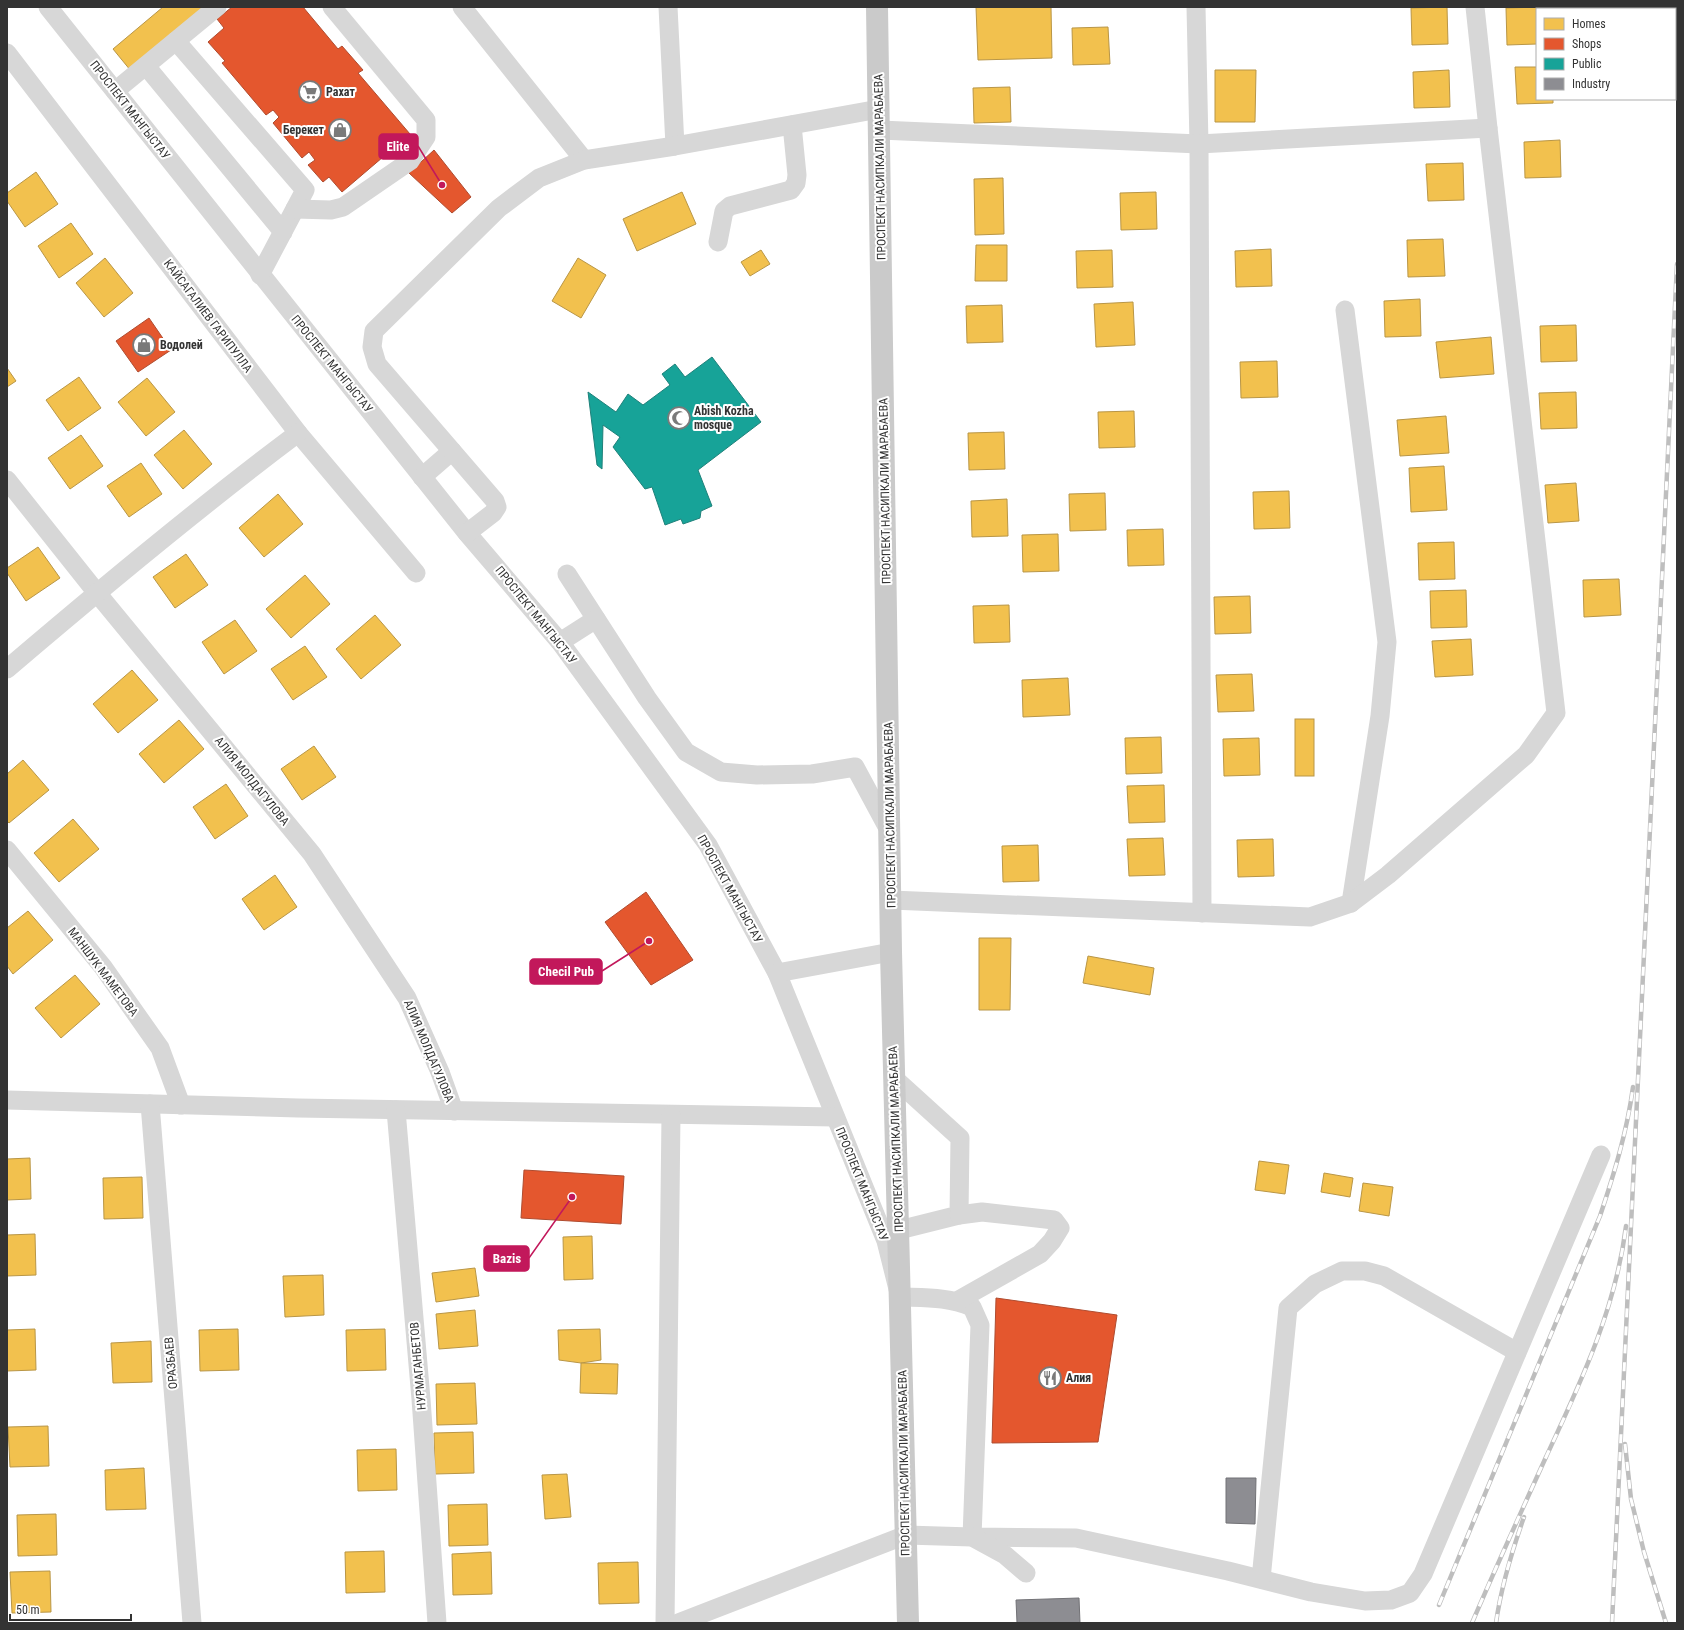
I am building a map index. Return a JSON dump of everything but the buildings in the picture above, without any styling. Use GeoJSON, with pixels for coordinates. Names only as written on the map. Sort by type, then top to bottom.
{"type":"FeatureCollection","features":[{"type":"Feature","properties":{"kind":"main road","name":"ПРОСПЕКТ НАСИПКАЛИ МАРАБАЕВА"},"geometry":{"type":"LineString","coordinates":[[877,7],[891,952],[908,1623]]}},
{"type":"Feature","properties":{"kind":"street","name":"ПРОСПЕКТ МАНГЫСТАУ"},"geometry":{"type":"LineString","coordinates":[[48,7],[467,533],[560,642],[708,845],[777,973],[886,1241],[900,1297]]}},
{"type":"Feature","properties":{"kind":"street"},"geometry":{"type":"LineString","coordinates":[[115,91],[217,7]]}},
{"type":"Feature","properties":{"kind":"street"},"geometry":{"type":"LineString","coordinates":[[295,209],[331,210],[343,207],[410,161],[426,137],[426,120],[332,7]]}},
{"type":"Feature","properties":{"kind":"street"},"geometry":{"type":"LineString","coordinates":[[462,7],[584,160]]}},
{"type":"Feature","properties":{"kind":"street"},"geometry":{"type":"LineString","coordinates":[[668,7],[675,146]]}},
{"type":"Feature","properties":{"kind":"street"},"geometry":{"type":"LineString","coordinates":[[1196,7],[1199,144],[1202,913]]}},
{"type":"Feature","properties":{"kind":"street"},"geometry":{"type":"LineString","coordinates":[[891,900],[1310,917],[1351,903],[1388,875],[1526,755],[1556,713],[1475,7]]}},
{"type":"Feature","properties":{"kind":"street"},"geometry":{"type":"LineString","coordinates":[[176,41],[305,190],[260,275]]}},
{"type":"Feature","properties":{"kind":"street","name":"КАЙСАГАЛИЕВ ГАРИПУЛЛА"},"geometry":{"type":"LineString","coordinates":[[7,53],[298,433],[416,573]]}},
{"type":"Feature","properties":{"kind":"street"},"geometry":{"type":"LineString","coordinates":[[146,66],[283,232]]}},
{"type":"Feature","properties":{"kind":"street"},"geometry":{"type":"LineString","coordinates":[[467,533],[494,513],[497,508],[495,501],[377,364],[372,347],[374,331],[499,208],[538,178],[584,160],[675,146],[879,108]]}},
{"type":"Feature","properties":{"kind":"street"},"geometry":{"type":"LineString","coordinates":[[718,242],[724,211],[730,206],[792,190],[796,183],[797,175],[792,125]]}},
{"type":"Feature","properties":{"kind":"street"},"geometry":{"type":"LineString","coordinates":[[880,130],[1199,144],[1488,128]]}},
{"type":"Feature","properties":{"kind":"street"},"geometry":{"type":"LineString","coordinates":[[1345,310],[1387,642],[1380,716],[1351,903]]}},
{"type":"Feature","properties":{"kind":"street"},"geometry":{"type":"LineString","coordinates":[[7,669],[197,512],[298,433]]}},
{"type":"Feature","properties":{"kind":"street"},"geometry":{"type":"LineString","coordinates":[[422,477],[452,451]]}},
{"type":"Feature","properties":{"kind":"street","name":"АЛИЯ МОЛДАГУЛОВА"},"geometry":{"type":"LineString","coordinates":[[7,480],[312,854],[407,998],[440,1072],[454,1111]]}},
{"type":"Feature","properties":{"kind":"street"},"geometry":{"type":"LineString","coordinates":[[567,574],[647,698],[686,752],[721,772],[757,775],[812,774],[855,767],[890,832]]}},
{"type":"Feature","properties":{"kind":"street"},"geometry":{"type":"LineString","coordinates":[[560,642],[596,620]]}},
{"type":"Feature","properties":{"kind":"street","name":"МАНШУК МАМЕТОВА"},"geometry":{"type":"LineString","coordinates":[[7,850],[103,968],[160,1048],[181,1105]]}},
{"type":"Feature","properties":{"kind":"street"},"geometry":{"type":"LineString","coordinates":[[777,973],[891,952]]}},
{"type":"Feature","properties":{"kind":"street"},"geometry":{"type":"LineString","coordinates":[[895,1078],[960,1138],[959,1215]]}},
{"type":"Feature","properties":{"kind":"street"},"geometry":{"type":"LineString","coordinates":[[7,1100],[396,1110],[835,1117]]}},
{"type":"Feature","properties":{"kind":"street","name":"ОРАЗБАЕВ"},"geometry":{"type":"LineString","coordinates":[[150,1104],[192,1623]]}},
{"type":"Feature","properties":{"kind":"street","name":"НУРМАГАНБЕТОВ"},"geometry":{"type":"LineString","coordinates":[[396,1110],[421,1399],[437,1623]]}},
{"type":"Feature","properties":{"kind":"street"},"geometry":{"type":"LineString","coordinates":[[665,1623],[671,1115]]}},
{"type":"Feature","properties":{"kind":"street"},"geometry":{"type":"LineString","coordinates":[[678,1623],[906,1535],[1076,1538],[1261,1579],[1311,1592],[1365,1601],[1391,1600],[1410,1593],[1423,1574],[1601,1155]]}},
{"type":"Feature","properties":{"kind":"street"},"geometry":{"type":"LineString","coordinates":[[899,1230],[959,1215],[982,1212],[1054,1220],[1060,1228],[1052,1241],[1040,1254],[957,1301]]}},
{"type":"Feature","properties":{"kind":"street"},"geometry":{"type":"LineString","coordinates":[[1261,1579],[1288,1308],[1315,1284],[1342,1271],[1365,1271],[1384,1276],[1517,1352]]}},
{"type":"Feature","properties":{"kind":"street"},"geometry":{"type":"LineString","coordinates":[[900,1297],[939,1298],[957,1301],[972,1307],[980,1325],[972,1537]]}},
{"type":"Feature","properties":{"kind":"street"},"geometry":{"type":"LineString","coordinates":[[972,1537],[1005,1555],[1026,1573]]}},
{"type":"Feature","properties":{"kind":"railway"},"geometry":{"type":"LineString","coordinates":[[1612,1623],[1677,264]]}},
{"type":"Feature","properties":{"kind":"railway"},"geometry":{"type":"LineString","coordinates":[[1439,1605],[1600,1216],[1620,1153],[1633,1087]]}},
{"type":"Feature","properties":{"kind":"railway"},"geometry":{"type":"LineString","coordinates":[[1472,1623],[1584,1373],[1606,1315],[1621,1256],[1626,1226]]}},
{"type":"Feature","properties":{"kind":"railway"},"geometry":{"type":"LineString","coordinates":[[1625,1444],[1631,1499],[1644,1552],[1666,1623]]}},
{"type":"Feature","properties":{"kind":"railway"},"geometry":{"type":"LineString","coordinates":[[1496,1623],[1507,1569],[1524,1517]]}},
{"type":"Feature","properties":{"kind":"place","name":"Рахат"},"geometry":{"type":"Point","coordinates":[310,92]}},
{"type":"Feature","properties":{"kind":"place","name":"Берекет"},"geometry":{"type":"Point","coordinates":[340,130]}},
{"type":"Feature","properties":{"kind":"place","name":"Elite"},"geometry":{"type":"Point","coordinates":[442,185]}},
{"type":"Feature","properties":{"kind":"place","name":"Водолей"},"geometry":{"type":"Point","coordinates":[144,345]}},
{"type":"Feature","properties":{"kind":"place","name":"Abish Kozha mosque"},"geometry":{"type":"Point","coordinates":[679,418]}},
{"type":"Feature","properties":{"kind":"place","name":"Checil Pub"},"geometry":{"type":"Point","coordinates":[649,941]}},
{"type":"Feature","properties":{"kind":"place","name":"Bazis"},"geometry":{"type":"Point","coordinates":[572,1197]}},
{"type":"Feature","properties":{"kind":"place","name":"Алия"},"geometry":{"type":"Point","coordinates":[1050,1378]}}]}
